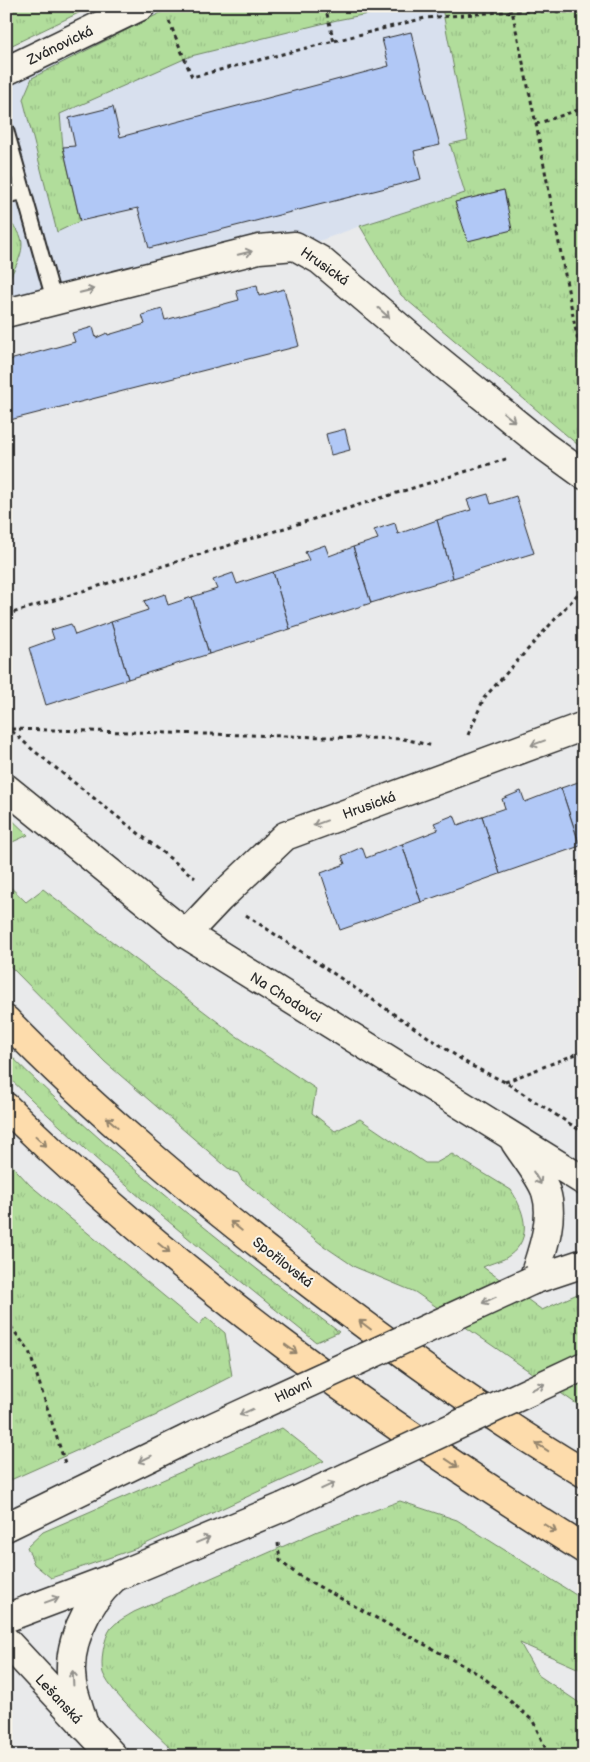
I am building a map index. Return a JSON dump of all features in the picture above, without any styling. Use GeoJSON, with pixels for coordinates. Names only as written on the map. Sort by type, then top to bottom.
{"type":"FeatureCollection","features":[{"type":"Feature","properties":{"kind":"highway","name":"Spořilovská"},"geometry":{"type":"LineString","coordinates":[[6,1020],[114,1124],[279,1260],[429,1373],[584,1473]]}},
{"type":"Feature","properties":{"kind":"highway"},"geometry":{"type":"LineString","coordinates":[[6,1107],[110,1204],[260,1326],[376,1411],[516,1506],[584,1549]]}},
{"type":"Feature","properties":{"kind":"street","name":"Zvánovická"},"geometry":{"type":"LineString","coordinates":[[6,71],[141,6]]}},
{"type":"Feature","properties":{"kind":"street","name":"Hrusická"},"geometry":{"type":"LineString","coordinates":[[6,312],[259,249],[295,246],[320,260],[544,446],[584,475]]}},
{"type":"Feature","properties":{"kind":"street","name":"Hrusická"},"geometry":{"type":"LineString","coordinates":[[186,934],[220,898],[285,836],[457,761],[584,726]]}},
{"type":"Feature","properties":{"kind":"street","name":"Na Chodovci"},"geometry":{"type":"LineString","coordinates":[[6,788],[186,934],[584,1181]]}},
{"type":"Feature","properties":{"kind":"street"},"geometry":{"type":"LineString","coordinates":[[512,1136],[546,1192],[548,1212],[547,1234],[534,1280]]}},
{"type":"Feature","properties":{"kind":"street","name":"Hlavní"},"geometry":{"type":"LineString","coordinates":[[6,1527],[189,1438],[534,1280],[584,1263]]}},
{"type":"Feature","properties":{"kind":"street"},"geometry":{"type":"LineString","coordinates":[[6,1618],[115,1577],[283,1507],[584,1366]]}},
{"type":"Feature","properties":{"kind":"street"},"geometry":{"type":"LineString","coordinates":[[84,1726],[72,1684],[72,1659],[76,1640],[89,1608],[99,1593],[115,1577]]}},
{"type":"Feature","properties":{"kind":"street","name":"Lešanská"},"geometry":{"type":"LineString","coordinates":[[6,1641],[113,1756]]}},
{"type":"Feature","properties":{"kind":"lane"},"geometry":{"type":"LineString","coordinates":[[6,130],[54,300]]}},
{"type":"Feature","properties":{"kind":"lane"},"geometry":{"type":"LineString","coordinates":[[6,196],[23,192]]}},
{"type":"Feature","properties":{"kind":"path"},"geometry":{"type":"LineString","coordinates":[[325,6],[334,42]]}},
{"type":"Feature","properties":{"kind":"path"},"geometry":{"type":"LineString","coordinates":[[511,6],[584,373]]}},
{"type":"Feature","properties":{"kind":"path"},"geometry":{"type":"LineString","coordinates":[[513,11],[515,6]]}},
{"type":"Feature","properties":{"kind":"path"},"geometry":{"type":"LineString","coordinates":[[166,15],[192,77],[425,18],[513,11],[584,12]]}},
{"type":"Feature","properties":{"kind":"path"},"geometry":{"type":"LineString","coordinates":[[536,124],[584,108]]}},
{"type":"Feature","properties":{"kind":"path"},"geometry":{"type":"LineString","coordinates":[[6,615],[544,446]]}},
{"type":"Feature","properties":{"kind":"path"},"geometry":{"type":"LineString","coordinates":[[10,729],[404,739],[457,761],[484,698],[584,587]]}},
{"type":"Feature","properties":{"kind":"path"},"geometry":{"type":"LineString","coordinates":[[6,726],[32,750],[220,898],[470,1066],[505,1082],[584,1133]]}},
{"type":"Feature","properties":{"kind":"path"},"geometry":{"type":"LineString","coordinates":[[505,1082],[584,1051]]}},
{"type":"Feature","properties":{"kind":"path"},"geometry":{"type":"LineString","coordinates":[[6,1320],[29,1351],[65,1463]]}},
{"type":"Feature","properties":{"kind":"path"},"geometry":{"type":"LineString","coordinates":[[278,1541],[280,1561],[298,1575],[482,1676],[533,1721],[549,1756]]}},
{"type":"Feature","properties":{"kind":"shaded area"},"geometry":{"type":"Polygon","coordinates":[[[113,6],[441,6],[468,140],[451,143],[465,194],[360,226],[273,258],[6,329],[6,57],[113,6]]]}},
{"type":"Feature","properties":{"kind":"green space"},"geometry":{"type":"Polygon","coordinates":[[[6,6],[93,6],[6,48],[6,6]]]}},
{"type":"Feature","properties":{"kind":"green space"},"geometry":{"type":"Polygon","coordinates":[[[174,6],[584,6],[584,450],[401,295],[360,226],[465,193],[450,144],[468,140],[442,8],[403,7],[337,20],[191,56],[60,114],[63,147],[80,221],[57,232],[23,99],[32,78],[174,6]],[[504,190],[456,202],[459,219],[508,207],[504,190]]]}},
{"type":"Feature","properties":{"kind":"green space"},"geometry":{"type":"Polygon","coordinates":[[[6,220],[15,227],[22,243],[19,259],[6,285],[6,220]]]}},
{"type":"Feature","properties":{"kind":"green space"},"geometry":{"type":"Polygon","coordinates":[[[6,814],[28,835],[6,845],[6,814]]]}},
{"type":"Feature","properties":{"kind":"green space"},"geometry":{"type":"Polygon","coordinates":[[[6,883],[26,902],[43,889],[235,1035],[316,1089],[312,1113],[335,1131],[360,1119],[425,1163],[436,1163],[452,1154],[511,1190],[523,1218],[523,1236],[514,1252],[504,1259],[483,1267],[542,1310],[584,1291],[584,1411],[415,1292],[355,1267],[321,1244],[242,1180],[238,1173],[230,1170],[105,1062],[6,962],[6,883]]]}},
{"type":"Feature","properties":{"kind":"green space"},"geometry":{"type":"Polygon","coordinates":[[[6,1051],[126,1162],[209,1231],[339,1332],[316,1342],[158,1213],[43,1111],[6,1075],[6,1051]]]}},
{"type":"Feature","properties":{"kind":"green space"},"geometry":{"type":"Polygon","coordinates":[[[6,1159],[30,1185],[199,1325],[206,1317],[225,1333],[232,1376],[157,1415],[6,1482],[6,1371],[8,1370],[6,1367],[6,1159]]]}},
{"type":"Feature","properties":{"kind":"green space"},"geometry":{"type":"Polygon","coordinates":[[[282,1428],[324,1461],[137,1548],[51,1578],[34,1564],[27,1547],[43,1532],[282,1428]]]}},
{"type":"Feature","properties":{"kind":"green space"},"geometry":{"type":"Polygon","coordinates":[[[400,1501],[457,1520],[584,1600],[584,1671],[520,1643],[538,1675],[584,1706],[584,1756],[179,1756],[126,1704],[108,1682],[103,1673],[102,1656],[111,1628],[122,1619],[318,1531],[400,1501]]]}},
{"type":"Feature","properties":{"kind":"building"},"geometry":{"type":"Polygon","coordinates":[[[411,32],[440,145],[414,151],[421,179],[149,248],[138,208],[80,221],[63,147],[75,146],[69,118],[113,107],[120,137],[389,66],[382,39],[411,32]]]}},
{"type":"Feature","properties":{"kind":"building"},"geometry":{"type":"Polygon","coordinates":[[[504,190],[512,230],[468,241],[455,202],[504,190]]]}},
{"type":"Feature","properties":{"kind":"building"},"geometry":{"type":"Polygon","coordinates":[[[257,285],[259,296],[284,289],[299,346],[6,421],[6,361],[75,342],[72,333],[93,327],[96,338],[107,333],[108,335],[145,324],[142,315],[162,309],[165,320],[239,300],[236,290],[257,285]]]}},
{"type":"Feature","properties":{"kind":"building"},"geometry":{"type":"Polygon","coordinates":[[[345,429],[350,450],[331,455],[326,434],[345,429]]]}},
{"type":"Feature","properties":{"kind":"building"},"geometry":{"type":"Polygon","coordinates":[[[488,494],[491,504],[516,496],[534,553],[453,578],[437,520],[471,510],[467,500],[488,494]]]}},
{"type":"Feature","properties":{"kind":"building"},"geometry":{"type":"Polygon","coordinates":[[[437,520],[453,578],[371,603],[353,547],[378,539],[374,530],[395,523],[398,534],[437,520]]]}},
{"type":"Feature","properties":{"kind":"building"},"geometry":{"type":"Polygon","coordinates":[[[325,545],[329,556],[353,547],[371,603],[290,629],[273,572],[309,560],[305,552],[325,545]]]}},
{"type":"Feature","properties":{"kind":"building"},"geometry":{"type":"Polygon","coordinates":[[[273,572],[290,629],[209,654],[192,597],[217,589],[213,580],[233,573],[237,584],[273,572]]]}},
{"type":"Feature","properties":{"kind":"building"},"geometry":{"type":"Polygon","coordinates":[[[165,594],[168,605],[192,597],[209,654],[128,679],[111,622],[148,610],[144,601],[165,594]]]}},
{"type":"Feature","properties":{"kind":"building"},"geometry":{"type":"Polygon","coordinates":[[[111,622],[128,679],[46,705],[29,648],[54,639],[51,630],[71,624],[75,635],[111,622]]]}},
{"type":"Feature","properties":{"kind":"building"},"geometry":{"type":"Polygon","coordinates":[[[584,780],[584,845],[580,846],[561,788],[584,780]]]}},
{"type":"Feature","properties":{"kind":"building"},"geometry":{"type":"Polygon","coordinates":[[[561,788],[580,846],[500,874],[482,816],[505,808],[502,799],[521,791],[525,802],[561,788]]]}},
{"type":"Feature","properties":{"kind":"building"},"geometry":{"type":"Polygon","coordinates":[[[454,815],[458,825],[482,816],[500,874],[421,902],[402,844],[438,830],[434,823],[454,815]]]}},
{"type":"Feature","properties":{"kind":"building"},"geometry":{"type":"Polygon","coordinates":[[[402,844],[421,902],[340,930],[321,873],[345,864],[342,856],[362,847],[366,858],[402,844]]]}}]}
